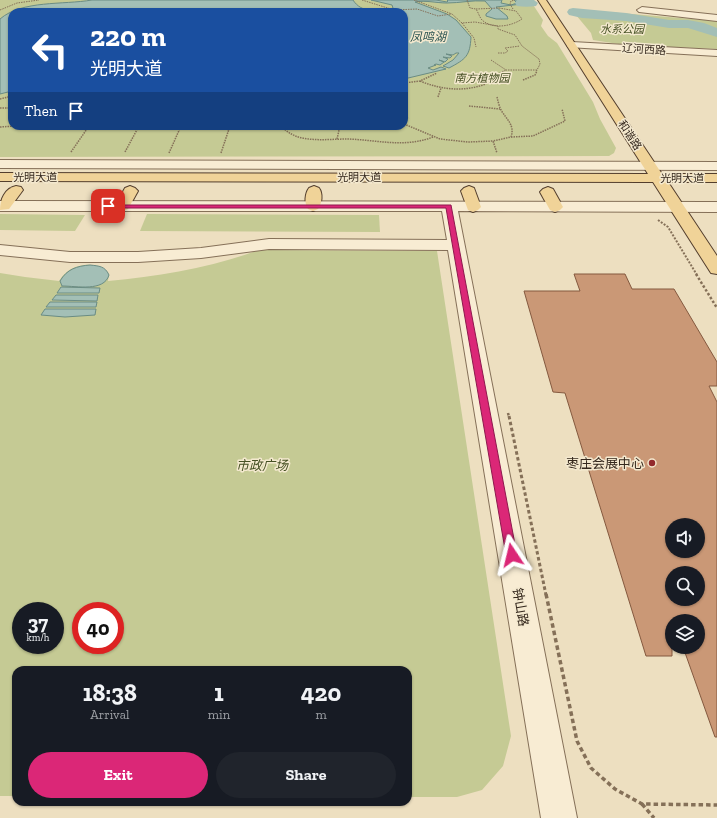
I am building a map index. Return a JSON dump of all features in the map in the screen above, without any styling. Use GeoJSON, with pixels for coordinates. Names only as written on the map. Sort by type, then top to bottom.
{"type":"FeatureCollection","features":[{"type":"Feature","properties":{"kind":"main road","name":"和谐路"},"geometry":{"type":"LineString","coordinates":[[542,0],[576,45],[684,207],[717,269]]}},
{"type":"Feature","properties":{"kind":"main road","name":"和谐路"},"geometry":{"type":"LineString","coordinates":[[550,0],[576,45]]}},
{"type":"Feature","properties":{"kind":"main road"},"geometry":{"type":"LineString","coordinates":[[26,177],[35,164]]}},
{"type":"Feature","properties":{"kind":"main road","name":"光明大道"},"geometry":{"type":"LineString","coordinates":[[0,177],[26,177],[171,167],[466,178],[717,178]]}},
{"type":"Feature","properties":{"kind":"main road","name":"光明大道"},"geometry":{"type":"LineString","coordinates":[[0,190],[130,191],[313,199],[466,178],[548,192],[665,178],[717,192]]}},
{"type":"Feature","properties":{"kind":"main road"},"geometry":{"type":"LineString","coordinates":[[461,206],[466,178]]}},
{"type":"Feature","properties":{"kind":"main road"},"geometry":{"type":"LineString","coordinates":[[2,206],[16,190]]}},
{"type":"Feature","properties":{"kind":"main road"},"geometry":{"type":"LineString","coordinates":[[123,206],[130,191]]}},
{"type":"Feature","properties":{"kind":"main road"},"geometry":{"type":"LineString","coordinates":[[548,192],[555,207]]}},
{"type":"Feature","properties":{"kind":"main road","name":"和谐路"},"geometry":{"type":"LineString","coordinates":[[684,207],[717,246]]}},
{"type":"Feature","properties":{"kind":"street"},"geometry":{"type":"LineString","coordinates":[[648,0],[656,7]]}},
{"type":"Feature","properties":{"kind":"street"},"geometry":{"type":"LineString","coordinates":[[642,10],[717,18]]}},
{"type":"Feature","properties":{"kind":"street","name":"辽河西路"},"geometry":{"type":"LineString","coordinates":[[576,45],[717,53]]}},
{"type":"Feature","properties":{"kind":"street","name":"光明大道"},"geometry":{"type":"LineString","coordinates":[[0,164],[171,167]]}},
{"type":"Feature","properties":{"kind":"street","name":"光明大道"},"geometry":{"type":"LineString","coordinates":[[665,178],[717,166]]}},
{"type":"Feature","properties":{"kind":"street","name":"光明大道"},"geometry":{"type":"LineString","coordinates":[[2,206],[123,206],[313,199],[461,206],[717,207]]}},
{"type":"Feature","properties":{"kind":"street","name":"钟山路"},"geometry":{"type":"LineString","coordinates":[[461,206],[456,245],[559,818]]}},
{"type":"Feature","properties":{"kind":"street"},"geometry":{"type":"LineString","coordinates":[[0,250],[70,257],[138,257],[201,253],[269,244],[456,245]]}},
{"type":"Feature","properties":{"kind":"path"},"geometry":{"type":"LineString","coordinates":[[0,10],[18,4],[39,0]]}},
{"type":"Feature","properties":{"kind":"path"},"geometry":{"type":"LineString","coordinates":[[362,0],[388,8]]}},
{"type":"Feature","properties":{"kind":"path"},"geometry":{"type":"LineString","coordinates":[[414,0],[452,14],[462,23],[474,38],[476,47]]}},
{"type":"Feature","properties":{"kind":"path"},"geometry":{"type":"LineString","coordinates":[[462,23],[475,22],[498,26],[512,24],[522,19],[510,5],[513,0]]}},
{"type":"Feature","properties":{"kind":"path"},"geometry":{"type":"LineString","coordinates":[[468,1],[470,8],[513,9]]}},
{"type":"Feature","properties":{"kind":"path"},"geometry":{"type":"LineString","coordinates":[[408,9],[418,8],[438,16],[452,14]]}},
{"type":"Feature","properties":{"kind":"path"},"geometry":{"type":"LineString","coordinates":[[424,11],[433,8]]}},
{"type":"Feature","properties":{"kind":"path"},"geometry":{"type":"LineString","coordinates":[[476,9],[482,20],[515,35],[521,46],[539,59],[540,64],[535,75],[524,80]]}},
{"type":"Feature","properties":{"kind":"path"},"geometry":{"type":"LineString","coordinates":[[498,53],[505,53],[508,51],[506,48],[508,47],[521,46]]}},
{"type":"Feature","properties":{"kind":"path"},"geometry":{"type":"LineString","coordinates":[[491,60],[506,70]]}},
{"type":"Feature","properties":{"kind":"path"},"geometry":{"type":"LineString","coordinates":[[491,78],[506,70],[537,70]]}},
{"type":"Feature","properties":{"kind":"path"},"geometry":{"type":"LineString","coordinates":[[408,82],[420,81],[437,73]]}},
{"type":"Feature","properties":{"kind":"path"},"geometry":{"type":"LineString","coordinates":[[420,81],[441,88],[468,90],[486,84]]}},
{"type":"Feature","properties":{"kind":"path"},"geometry":{"type":"LineString","coordinates":[[438,97],[441,88]]}},
{"type":"Feature","properties":{"kind":"path"},"geometry":{"type":"LineString","coordinates":[[497,97],[500,109],[512,124],[514,131],[512,137]]}},
{"type":"Feature","properties":{"kind":"path"},"geometry":{"type":"LineString","coordinates":[[469,106],[500,109]]}},
{"type":"Feature","properties":{"kind":"path"},"geometry":{"type":"LineString","coordinates":[[408,126],[433,137],[454,142],[493,141],[512,137],[533,136],[565,121],[562,109]]}},
{"type":"Feature","properties":{"kind":"path"},"geometry":{"type":"LineString","coordinates":[[71,152],[86,130]]}},
{"type":"Feature","properties":{"kind":"path"},"geometry":{"type":"LineString","coordinates":[[124,152],[137,130]]}},
{"type":"Feature","properties":{"kind":"path"},"geometry":{"type":"LineString","coordinates":[[171,167],[180,130]]}},
{"type":"Feature","properties":{"kind":"path"},"geometry":{"type":"LineString","coordinates":[[219,160],[229,130]]}},
{"type":"Feature","properties":{"kind":"path"},"geometry":{"type":"LineString","coordinates":[[285,130],[288,133],[314,140],[348,139],[384,143],[405,143],[426,141],[433,137]]}},
{"type":"Feature","properties":{"kind":"path"},"geometry":{"type":"LineString","coordinates":[[337,139],[339,130]]}},
{"type":"Feature","properties":{"kind":"path"},"geometry":{"type":"LineString","coordinates":[[493,141],[496,153]]}},
{"type":"Feature","properties":{"kind":"path"},"geometry":{"type":"LineString","coordinates":[[655,218],[668,227],[717,308]]}},
{"type":"Feature","properties":{"kind":"path"},"geometry":{"type":"LineString","coordinates":[[506,408],[577,740],[591,768],[615,789],[642,804],[654,818]]}},
{"type":"Feature","properties":{"kind":"path"},"geometry":{"type":"LineString","coordinates":[[642,804],[717,804]]}},
{"type":"Feature","properties":{"kind":"green space","name":"南方植物园"},"geometry":{"type":"Polygon","coordinates":[[[0,0],[530,0],[543,20],[541,26],[548,36],[557,43],[593,102],[600,119],[616,148],[614,153],[609,156],[0,157],[0,0]]]}},
{"type":"Feature","properties":{"kind":"green space","name":"水系公园"},"geometry":{"type":"Polygon","coordinates":[[[571,9],[717,21],[717,49],[625,45],[593,40],[591,33],[571,9]]]}},
{"type":"Feature","properties":{"kind":"green space"},"geometry":{"type":"Polygon","coordinates":[[[0,214],[85,215],[75,231],[0,230],[0,214]]]}},
{"type":"Feature","properties":{"kind":"green space"},"geometry":{"type":"Polygon","coordinates":[[[147,214],[379,215],[380,232],[140,231],[147,214]]]}},
{"type":"Feature","properties":{"kind":"green space","name":"市政广场"},"geometry":{"type":"Polygon","coordinates":[[[259,250],[437,251],[511,736],[503,766],[482,790],[457,797],[412,797],[412,666],[12,666],[12,796],[0,796],[0,273],[59,281],[64,274],[71,269],[92,265],[106,271],[109,275],[108,281],[147,277],[222,262],[259,250]]]}},
{"type":"Feature","properties":{"kind":"water","name":"凤鸣湖"},"geometry":{"type":"Polygon","coordinates":[[[353,0],[362,8],[24,8],[43,4],[81,1],[353,0]]]}},
{"type":"Feature","properties":{"kind":"water","name":"凤鸣湖"},"geometry":{"type":"Polygon","coordinates":[[[371,0],[436,0],[447,2],[447,0],[502,0],[501,3],[511,5],[517,3],[514,0],[517,0],[522,4],[496,7],[507,16],[508,19],[496,19],[486,16],[486,14],[492,9],[485,1],[447,3],[423,1],[415,2],[447,14],[456,20],[471,37],[470,49],[466,56],[459,62],[449,68],[443,66],[453,60],[459,53],[453,55],[446,54],[452,56],[450,58],[443,57],[448,59],[445,62],[439,60],[444,62],[440,65],[436,64],[428,68],[433,70],[441,67],[446,69],[408,78],[408,8],[393,8],[392,5],[371,0]]]}},
{"type":"Feature","properties":{"kind":"water","name":"凤鸣湖"},"geometry":{"type":"Polygon","coordinates":[[[8,14],[8,92],[0,94],[0,19],[8,14]]]}},
{"type":"Feature","properties":{"kind":"water"},"geometry":{"type":"Polygon","coordinates":[[[90,265],[99,266],[106,270],[109,275],[102,284],[89,287],[62,286],[60,281],[69,271],[77,267],[90,265]]]}},
{"type":"Feature","properties":{"kind":"water"},"geometry":{"type":"Polygon","coordinates":[[[61,287],[100,288],[99,293],[57,293],[61,287]]]}},
{"type":"Feature","properties":{"kind":"water"},"geometry":{"type":"Polygon","coordinates":[[[56,295],[98,295],[97,301],[52,300],[56,295]]]}},
{"type":"Feature","properties":{"kind":"water"},"geometry":{"type":"Polygon","coordinates":[[[50,302],[97,302],[96,307],[46,307],[50,302]]]}},
{"type":"Feature","properties":{"kind":"water"},"geometry":{"type":"Polygon","coordinates":[[[45,309],[96,309],[95,315],[65,317],[41,315],[45,309]]]}},
{"type":"Feature","properties":{"kind":"building","name":"枣庄会展中心"},"geometry":{"type":"Polygon","coordinates":[[[574,274],[625,274],[632,289],[674,289],[717,362],[717,386],[709,386],[717,402],[717,737],[715,737],[685,654],[705,654],[705,614],[665,614],[665,654],[672,654],[672,656],[646,656],[565,393],[553,392],[524,291],[580,291],[574,274]]]}},
{"type":"Feature","properties":{"kind":"waterway"},"geometry":{"type":"LineString","coordinates":[[521,3],[532,3]]}},
{"type":"Feature","properties":{"kind":"waterway"},"geometry":{"type":"LineString","coordinates":[[573,12],[626,17],[669,24],[688,24],[699,26],[717,33]]}},
{"type":"Feature","properties":{"kind":"place","name":"枣庄会展中心"},"geometry":{"type":"Point","coordinates":[652,463]}},
{"type":"Feature","properties":{"kind":"route"},"geometry":{"type":"LineString","coordinates":[[108,206],[449,206],[512,555]]}}]}
